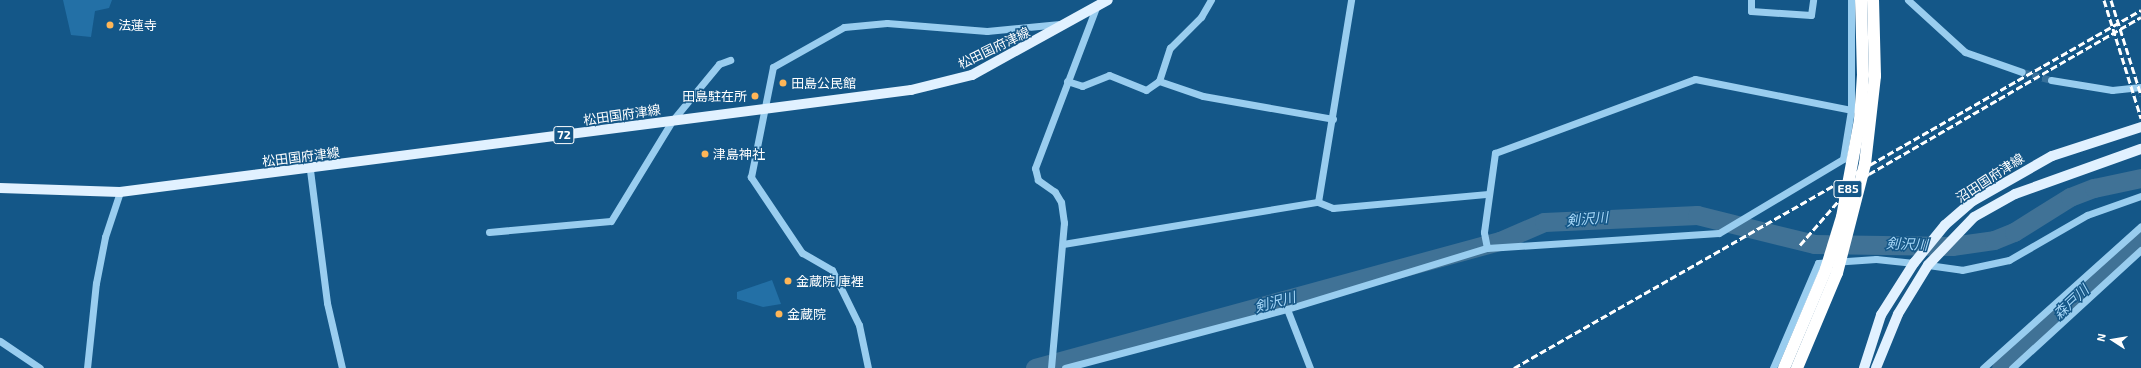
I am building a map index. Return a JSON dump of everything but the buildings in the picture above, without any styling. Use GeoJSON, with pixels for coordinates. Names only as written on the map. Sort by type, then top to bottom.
{"type":"FeatureCollection","features":[{"type":"Feature","properties":{"kind":"highway","name":"E85"},"geometry":{"type":"LineString","coordinates":[[1784,368],[1826,269],[1844,209],[1860,120],[1863,75],[1861,0]]}},
{"type":"Feature","properties":{"kind":"highway","name":"E85"},"geometry":{"type":"LineString","coordinates":[[1797,368],[1836,273],[1865,164],[1875,76],[1873,0]]}},
{"type":"Feature","properties":{"kind":"main road","name":"松田国府津線"},"geometry":{"type":"LineString","coordinates":[[0,188],[120,192],[310,170],[940,85],[972,75],[1069,24],[1108,0]]}},
{"type":"Feature","properties":{"kind":"main road","name":"沼田国府津線"},"geometry":{"type":"LineString","coordinates":[[1864,368],[1881,315],[1914,263],[1954,218],[2013,175],[2052,156],[2141,127]]}},
{"type":"Feature","properties":{"kind":"main road","name":"沼田国府津線"},"geometry":{"type":"LineString","coordinates":[[1876,368],[1898,314],[1928,265],[1943,247],[1974,217],[2015,194],[2141,149]]}},
{"type":"Feature","properties":{"kind":"street"},"geometry":{"type":"LineString","coordinates":[[1066,81],[1082,86],[1109,75],[1146,90],[1159,81],[1170,48],[1201,17],[1211,0]]}},
{"type":"Feature","properties":{"kind":"street"},"geometry":{"type":"LineString","coordinates":[[1318,202],[1351,0]]}},
{"type":"Feature","properties":{"kind":"street"},"geometry":{"type":"LineString","coordinates":[[1751,0],[1751,11],[1811,15],[1813,0]]}},
{"type":"Feature","properties":{"kind":"street"},"geometry":{"type":"LineString","coordinates":[[1065,368],[1287,309],[1487,247],[1719,233],[1843,159],[1851,110],[1851,0]]}},
{"type":"Feature","properties":{"kind":"street"},"geometry":{"type":"LineString","coordinates":[[1908,0],[1965,52],[2022,72]]}},
{"type":"Feature","properties":{"kind":"street"},"geometry":{"type":"LineString","coordinates":[[1051,368],[1063,244],[1061,202],[1055,192],[1038,180],[1035,168],[1066,81],[1096,7]]}},
{"type":"Feature","properties":{"kind":"street"},"geometry":{"type":"LineString","coordinates":[[868,368],[859,325],[832,270],[802,253],[751,177],[766,109],[773,67],[844,27],[887,23],[987,31],[1069,24]]}},
{"type":"Feature","properties":{"kind":"street"},"geometry":{"type":"LineString","coordinates":[[489,232],[611,221],[672,121],[719,64],[730,60]]}},
{"type":"Feature","properties":{"kind":"street"},"geometry":{"type":"LineString","coordinates":[[1487,247],[1484,232],[1494,153],[1695,79],[1851,110]]}},
{"type":"Feature","properties":{"kind":"street"},"geometry":{"type":"LineString","coordinates":[[2051,80],[2112,90],[2141,87]]}},
{"type":"Feature","properties":{"kind":"street"},"geometry":{"type":"LineString","coordinates":[[1159,81],[1203,96],[1332,119]]}},
{"type":"Feature","properties":{"kind":"street"},"geometry":{"type":"LineString","coordinates":[[310,170],[327,304],[342,368]]}},
{"type":"Feature","properties":{"kind":"street"},"geometry":{"type":"LineString","coordinates":[[87,368],[96,283],[105,237],[120,192]]}},
{"type":"Feature","properties":{"kind":"street"},"geometry":{"type":"LineString","coordinates":[[1063,244],[1318,202],[1333,208],[1488,194]]}},
{"type":"Feature","properties":{"kind":"street"},"geometry":{"type":"LineString","coordinates":[[1928,265],[1962,270],[2009,260],[2087,215],[2141,196]]}},
{"type":"Feature","properties":{"kind":"street"},"geometry":{"type":"LineString","coordinates":[[1983,368],[2141,226]]}},
{"type":"Feature","properties":{"kind":"street"},"geometry":{"type":"LineString","coordinates":[[2012,368],[2141,250]]}},
{"type":"Feature","properties":{"kind":"street"},"geometry":{"type":"LineString","coordinates":[[1773,368],[1818,263],[1876,259],[1914,263]]}},
{"type":"Feature","properties":{"kind":"street"},"geometry":{"type":"LineString","coordinates":[[1287,309],[1310,368]]}},
{"type":"Feature","properties":{"kind":"street"},"geometry":{"type":"LineString","coordinates":[[0,341],[40,368]]}},
{"type":"Feature","properties":{"kind":"shaded area"},"geometry":{"type":"Polygon","coordinates":[[[63,0],[112,0],[109,8],[95,11],[91,37],[71,35],[63,0]]]}},
{"type":"Feature","properties":{"kind":"shaded area"},"geometry":{"type":"Polygon","coordinates":[[[772,280],[781,304],[763,307],[737,299],[737,292],[772,280]]]}},
{"type":"Feature","properties":{"kind":"waterway","name":"剣沢川"},"geometry":{"type":"LineString","coordinates":[[1035,368],[1500,241],[1544,222],[1697,215],[1814,244],[1952,246],[1994,240],[2014,232],[2070,197],[2094,188],[2141,178]]}},
{"type":"Feature","properties":{"kind":"waterway","name":"森戸川"},"geometry":{"type":"LineString","coordinates":[[2001,368],[2141,235]]}},
{"type":"Feature","properties":{"kind":"tunnel"},"geometry":{"type":"LineString","coordinates":[[2022,72],[2051,80]]}},
{"type":"Feature","properties":{"kind":"railway"},"geometry":{"type":"LineString","coordinates":[[2104,0],[2141,118]]}},
{"type":"Feature","properties":{"kind":"railway"},"geometry":{"type":"LineString","coordinates":[[2111,0],[2141,95]]}},
{"type":"Feature","properties":{"kind":"railway"},"geometry":{"type":"LineString","coordinates":[[1514,368],[2141,10]]}},
{"type":"Feature","properties":{"kind":"railway"},"geometry":{"type":"LineString","coordinates":[[1800,245],[1841,198],[1869,174],[2141,17]]}},
{"type":"Feature","properties":{"kind":"place","name":"法蓮寺"},"geometry":{"type":"Point","coordinates":[110,25]}},
{"type":"Feature","properties":{"kind":"place","name":"田島公民館"},"geometry":{"type":"Point","coordinates":[783,83]}},
{"type":"Feature","properties":{"kind":"place","name":"田島駐在所"},"geometry":{"type":"Point","coordinates":[755,96]}},
{"type":"Feature","properties":{"kind":"place","name":"津島神社"},"geometry":{"type":"Point","coordinates":[705,154]}},
{"type":"Feature","properties":{"kind":"place","name":"金蔵院 庫裡"},"geometry":{"type":"Point","coordinates":[788,281]}},
{"type":"Feature","properties":{"kind":"place","name":"金蔵院"},"geometry":{"type":"Point","coordinates":[779,314]}}]}
